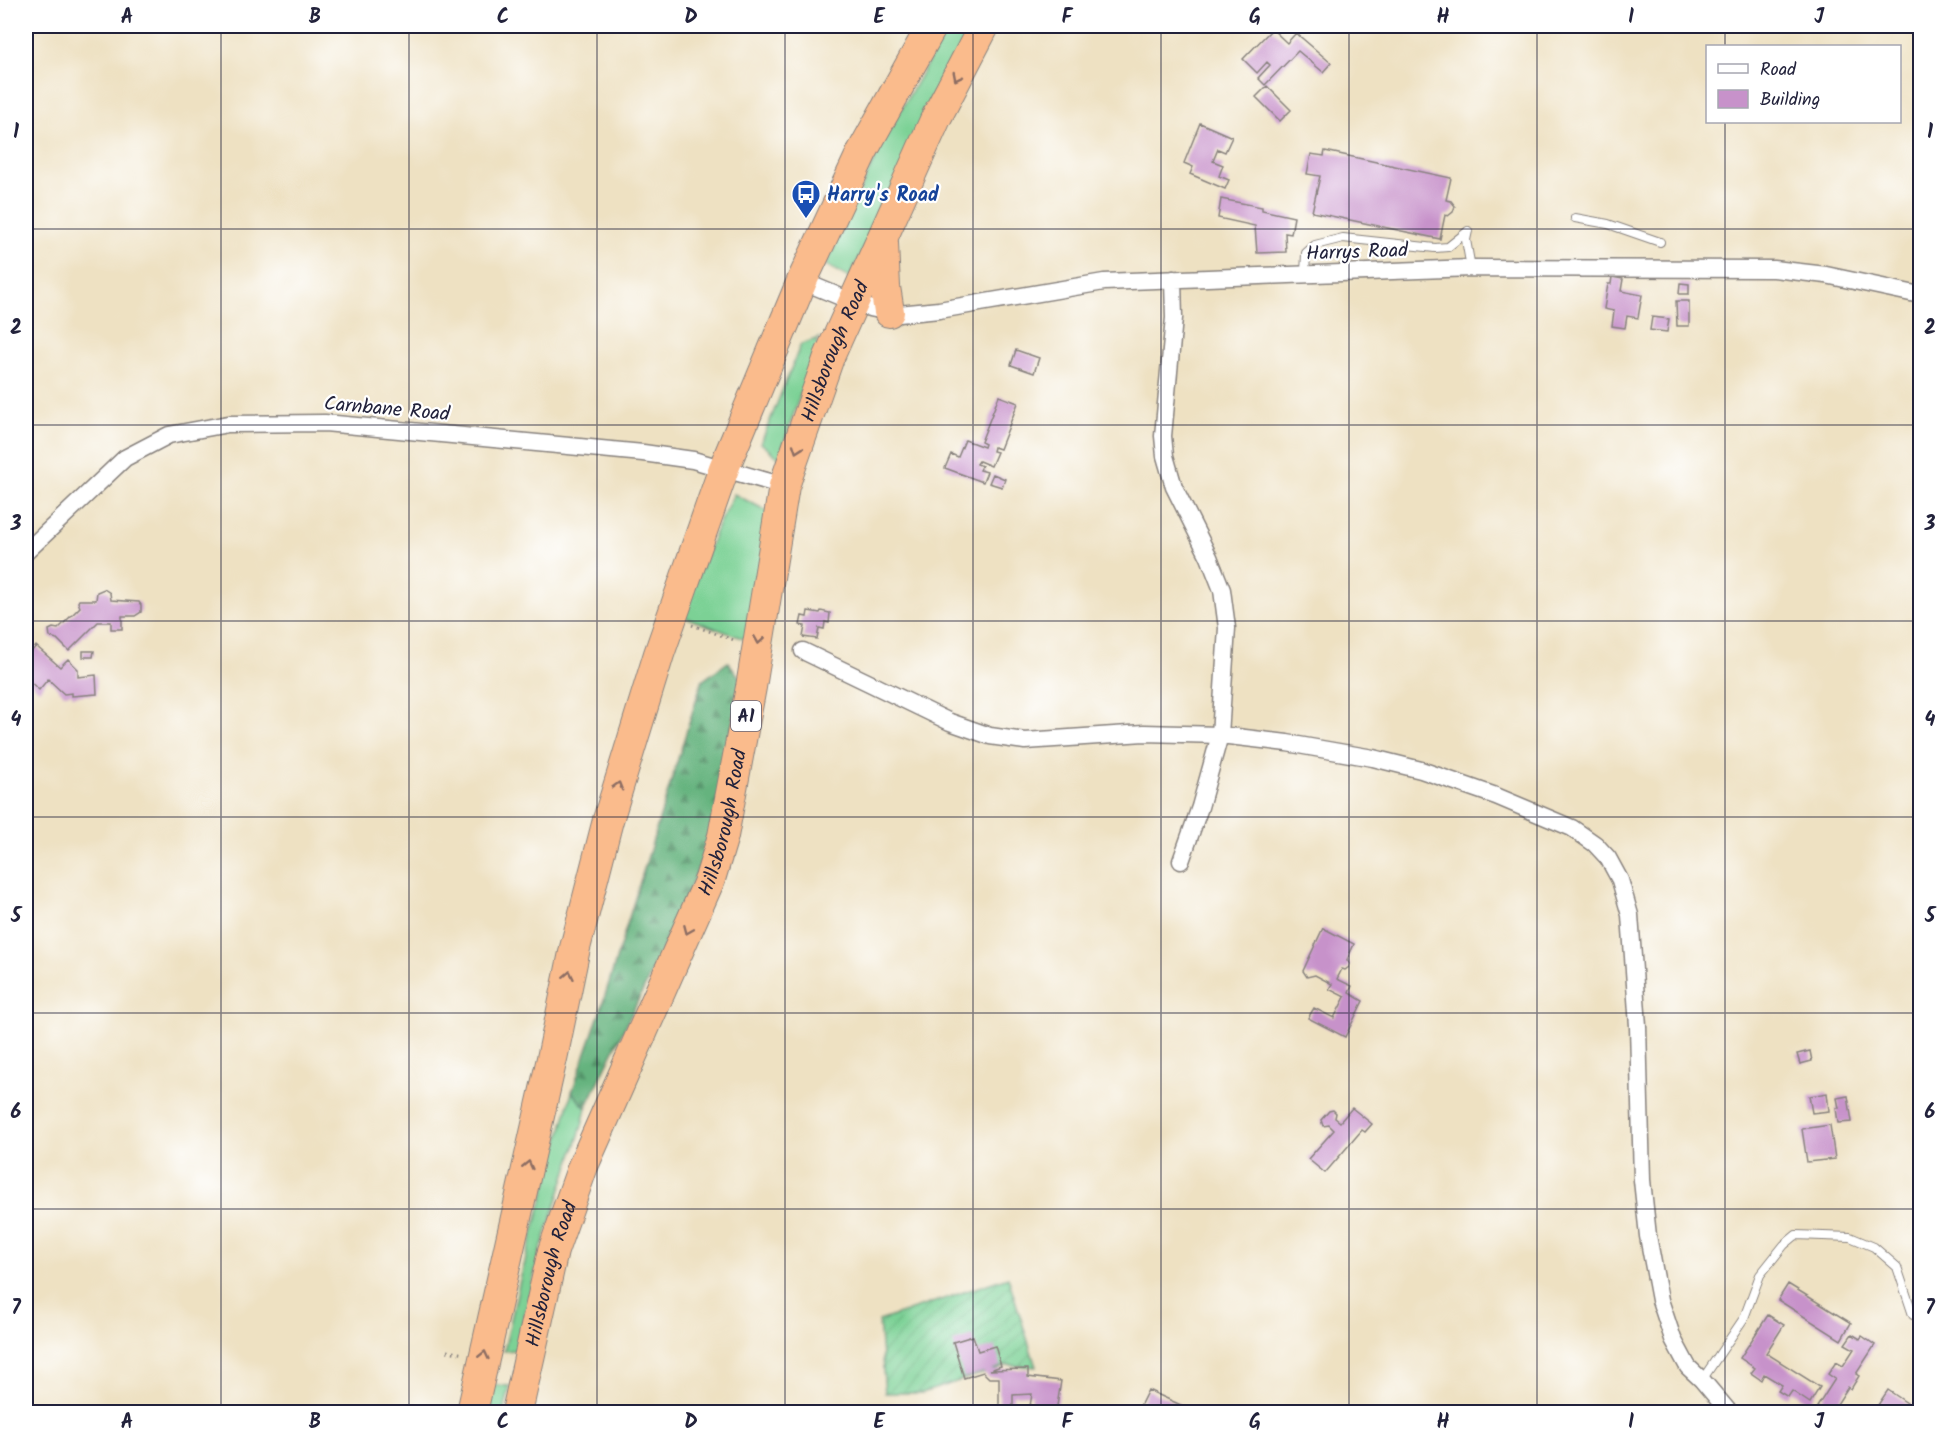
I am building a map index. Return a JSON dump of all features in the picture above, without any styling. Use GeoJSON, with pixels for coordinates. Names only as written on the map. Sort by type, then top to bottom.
{"type":"FeatureCollection","features":[{"type":"Feature","properties":{"kind":"highway"},"geometry":{"type":"LineString","coordinates":[[472,1413],[551,1064],[574,948],[633,735],[671,617],[724,468],[802,281],[862,153],[932,26]]}},
{"type":"Feature","properties":{"kind":"highway","name":"Hillsborough Road"},"geometry":{"type":"LineString","coordinates":[[517,1413],[553,1251],[569,1202],[669,975],[713,868],[723,836],[758,648],[784,486],[829,357],[936,118],[984,26]]}},
{"type":"Feature","properties":{"kind":"highway"},"geometry":{"type":"LineString","coordinates":[[882,237],[889,312]]}},
{"type":"Feature","properties":{"kind":"street","name":"Harrys Road"},"geometry":{"type":"LineString","coordinates":[[802,281],[865,308],[899,314],[939,310],[1104,282],[1471,268],[1774,269],[1826,275],[1920,295]]}},
{"type":"Feature","properties":{"kind":"street"},"geometry":{"type":"LineString","coordinates":[[1173,279],[1174,318],[1163,436],[1165,456],[1174,487],[1209,557],[1221,590],[1227,628],[1220,735],[1200,807],[1181,861]]}},
{"type":"Feature","properties":{"kind":"street","name":"Carnbane Road"},"geometry":{"type":"LineString","coordinates":[[26,552],[125,458],[169,435],[228,424],[325,423],[643,453],[693,460],[784,486]]}},
{"type":"Feature","properties":{"kind":"street"},"geometry":{"type":"LineString","coordinates":[[803,651],[950,722],[990,736],[1025,741],[1144,733],[1220,735],[1319,748],[1421,770],[1496,796],[1572,828],[1595,844],[1608,858],[1620,880],[1630,915],[1638,1026],[1642,1180],[1648,1236],[1660,1300],[1673,1339],[1688,1367],[1702,1380],[1729,1413]]}},
{"type":"Feature","properties":{"kind":"lane"},"geometry":{"type":"LineString","coordinates":[[1575,218],[1608,224],[1660,242]]}},
{"type":"Feature","properties":{"kind":"lane"},"geometry":{"type":"LineString","coordinates":[[1305,274],[1306,252],[1316,246],[1343,238],[1435,248],[1448,247],[1468,231],[1466,240],[1471,268]]}},
{"type":"Feature","properties":{"kind":"lane"},"geometry":{"type":"LineString","coordinates":[[1702,1380],[1744,1318],[1760,1275],[1784,1245],[1796,1235],[1850,1237],[1874,1247],[1897,1267],[1912,1315]]}},
{"type":"Feature","properties":{"kind":"path"},"geometry":{"type":"LineString","coordinates":[[671,617],[758,648]]}},
{"type":"Feature","properties":{"kind":"green space"},"geometry":{"type":"Polygon","coordinates":[[[949,26],[975,26],[849,278],[826,265],[884,139],[949,26]]]}},
{"type":"Feature","properties":{"kind":"green space"},"geometry":{"type":"Polygon","coordinates":[[[819,338],[779,458],[761,443],[801,344],[819,338]]]}},
{"type":"Feature","properties":{"kind":"green space"},"geometry":{"type":"Polygon","coordinates":[[[734,494],[771,513],[747,640],[682,616],[719,523],[734,494]]]}},
{"type":"Feature","properties":{"kind":"green space"},"geometry":{"type":"Polygon","coordinates":[[[728,662],[744,683],[714,833],[658,959],[586,1108],[572,1092],[600,1012],[702,681],[728,662]]]}},
{"type":"Feature","properties":{"kind":"green space"},"geometry":{"type":"Polygon","coordinates":[[[572,1092],[586,1108],[582,1126],[540,1252],[516,1350],[504,1351],[520,1280],[572,1092]]]}},
{"type":"Feature","properties":{"kind":"green space"},"geometry":{"type":"Polygon","coordinates":[[[1008,1277],[1036,1367],[1008,1365],[922,1393],[885,1393],[879,1321],[1008,1277]]]}},
{"type":"Feature","properties":{"kind":"green space"},"geometry":{"type":"Polygon","coordinates":[[[493,1385],[510,1386],[504,1412],[487,1412],[493,1385]]]}},
{"type":"Feature","properties":{"kind":"building"},"geometry":{"type":"Polygon","coordinates":[[[1272,29],[1287,43],[1296,33],[1331,63],[1323,72],[1298,51],[1265,85],[1258,78],[1270,65],[1267,62],[1257,73],[1243,59],[1272,29]]]}},
{"type":"Feature","properties":{"kind":"building"},"geometry":{"type":"Polygon","coordinates":[[[1267,86],[1291,110],[1280,121],[1256,97],[1267,86]]]}},
{"type":"Feature","properties":{"kind":"building"},"geometry":{"type":"Polygon","coordinates":[[[1200,123],[1232,137],[1225,152],[1218,149],[1213,161],[1223,165],[1219,176],[1229,180],[1225,189],[1190,174],[1193,167],[1184,163],[1200,123]]]}},
{"type":"Feature","properties":{"kind":"building"},"geometry":{"type":"Polygon","coordinates":[[[1325,151],[1451,178],[1446,200],[1451,201],[1455,206],[1453,212],[1448,216],[1445,215],[1440,239],[1312,212],[1320,176],[1307,174],[1311,154],[1324,156],[1325,151]]]}},
{"type":"Feature","properties":{"kind":"building"},"geometry":{"type":"Polygon","coordinates":[[[1221,199],[1262,207],[1262,210],[1294,217],[1291,234],[1285,233],[1286,252],[1257,253],[1255,226],[1218,218],[1221,199]]]}},
{"type":"Feature","properties":{"kind":"building"},"geometry":{"type":"Polygon","coordinates":[[[1612,277],[1623,279],[1621,291],[1642,295],[1638,318],[1627,316],[1625,328],[1612,326],[1614,311],[1604,309],[1608,284],[1611,284],[1612,277]]]}},
{"type":"Feature","properties":{"kind":"building"},"geometry":{"type":"Polygon","coordinates":[[[1680,283],[1689,284],[1689,294],[1679,294],[1680,283]]]}},
{"type":"Feature","properties":{"kind":"building"},"geometry":{"type":"Polygon","coordinates":[[[1676,301],[1689,301],[1689,326],[1677,326],[1676,301]]]}},
{"type":"Feature","properties":{"kind":"building"},"geometry":{"type":"Polygon","coordinates":[[[1652,317],[1669,319],[1667,332],[1650,330],[1652,317]]]}},
{"type":"Feature","properties":{"kind":"building"},"geometry":{"type":"Polygon","coordinates":[[[1016,350],[1039,358],[1034,373],[1011,365],[1016,350]]]}},
{"type":"Feature","properties":{"kind":"building"},"geometry":{"type":"Polygon","coordinates":[[[999,396],[1018,403],[1000,449],[994,447],[993,451],[997,452],[991,466],[979,461],[977,464],[982,466],[980,470],[987,472],[983,482],[945,468],[951,454],[958,457],[965,440],[984,447],[985,444],[981,442],[999,396]]]}},
{"type":"Feature","properties":{"kind":"building"},"geometry":{"type":"Polygon","coordinates":[[[993,474],[1005,479],[1002,487],[989,483],[993,474]]]}},
{"type":"Feature","properties":{"kind":"building"},"geometry":{"type":"Polygon","coordinates":[[[104,589],[110,593],[111,600],[139,602],[141,612],[135,616],[122,616],[122,629],[111,629],[111,622],[98,622],[69,651],[57,639],[50,637],[49,630],[58,629],[80,607],[79,600],[96,600],[97,592],[104,589]]]}},
{"type":"Feature","properties":{"kind":"building"},"geometry":{"type":"Polygon","coordinates":[[[808,611],[830,613],[829,623],[825,622],[824,629],[819,628],[817,639],[803,637],[805,626],[800,625],[802,616],[807,617],[808,611]]]}},
{"type":"Feature","properties":{"kind":"building"},"geometry":{"type":"Polygon","coordinates":[[[36,646],[60,667],[68,659],[78,669],[78,677],[96,675],[97,694],[72,696],[72,693],[64,694],[48,679],[39,690],[26,678],[30,673],[26,658],[36,646]]]}},
{"type":"Feature","properties":{"kind":"building"},"geometry":{"type":"Polygon","coordinates":[[[83,651],[94,651],[93,657],[83,657],[83,651]]]}},
{"type":"Feature","properties":{"kind":"building"},"geometry":{"type":"Polygon","coordinates":[[[1323,928],[1354,944],[1347,960],[1349,967],[1342,969],[1337,979],[1352,986],[1349,993],[1363,1001],[1345,1037],[1308,1018],[1314,1008],[1334,1018],[1345,997],[1329,989],[1332,984],[1315,975],[1307,977],[1303,971],[1323,928]]]}},
{"type":"Feature","properties":{"kind":"building"},"geometry":{"type":"Polygon","coordinates":[[[1810,1051],[1812,1061],[1800,1064],[1797,1054],[1810,1051]]]}},
{"type":"Feature","properties":{"kind":"building"},"geometry":{"type":"Polygon","coordinates":[[[1827,1093],[1829,1111],[1812,1113],[1809,1096],[1827,1093]]]}},
{"type":"Feature","properties":{"kind":"building"},"geometry":{"type":"Polygon","coordinates":[[[1848,1096],[1852,1122],[1838,1123],[1837,1098],[1848,1096]]]}},
{"type":"Feature","properties":{"kind":"building"},"geometry":{"type":"Polygon","coordinates":[[[1352,1108],[1372,1124],[1365,1132],[1362,1130],[1325,1173],[1308,1159],[1334,1130],[1329,1125],[1323,1126],[1321,1120],[1333,1110],[1336,1113],[1335,1118],[1340,1122],[1352,1108]]]}},
{"type":"Feature","properties":{"kind":"building"},"geometry":{"type":"Polygon","coordinates":[[[1830,1125],[1835,1159],[1807,1162],[1802,1129],[1830,1125]]]}},
{"type":"Feature","properties":{"kind":"building"},"geometry":{"type":"Polygon","coordinates":[[[1788,1284],[1851,1323],[1841,1340],[1778,1300],[1788,1284]]]}},
{"type":"Feature","properties":{"kind":"building"},"geometry":{"type":"Polygon","coordinates":[[[1768,1315],[1784,1325],[1766,1353],[1820,1387],[1810,1403],[1792,1391],[1788,1397],[1778,1391],[1782,1385],[1764,1374],[1761,1380],[1751,1373],[1755,1368],[1740,1358],[1768,1315]]]}},
{"type":"Feature","properties":{"kind":"building"},"geometry":{"type":"Polygon","coordinates":[[[1852,1334],[1860,1339],[1862,1336],[1875,1345],[1856,1374],[1859,1376],[1851,1389],[1848,1387],[1832,1412],[1826,1412],[1817,1407],[1835,1379],[1828,1374],[1836,1362],[1843,1366],[1854,1349],[1845,1344],[1852,1334]]]}},
{"type":"Feature","properties":{"kind":"building"},"geometry":{"type":"Polygon","coordinates":[[[973,1336],[978,1351],[995,1346],[1001,1366],[990,1370],[1028,1369],[1028,1377],[1061,1381],[1056,1412],[1029,1412],[1032,1394],[1013,1395],[1013,1412],[999,1412],[999,1378],[989,1378],[983,1372],[964,1378],[953,1342],[973,1336]]]}},
{"type":"Feature","properties":{"kind":"building"},"geometry":{"type":"Polygon","coordinates":[[[1148,1390],[1196,1412],[1142,1412],[1138,1410],[1148,1390]]]}},
{"type":"Feature","properties":{"kind":"building"},"geometry":{"type":"Polygon","coordinates":[[[1888,1390],[1920,1412],[1890,1412],[1878,1405],[1888,1390]]]}},
{"type":"Feature","properties":{"kind":"building"},"geometry":{"type":"Polygon","coordinates":[[[1108,1406],[1118,1412],[1104,1412],[1108,1406]]]}},
{"type":"Feature","properties":{"kind":"place","name":"Harry's Road"},"geometry":{"type":"Point","coordinates":[806,220]}}]}
